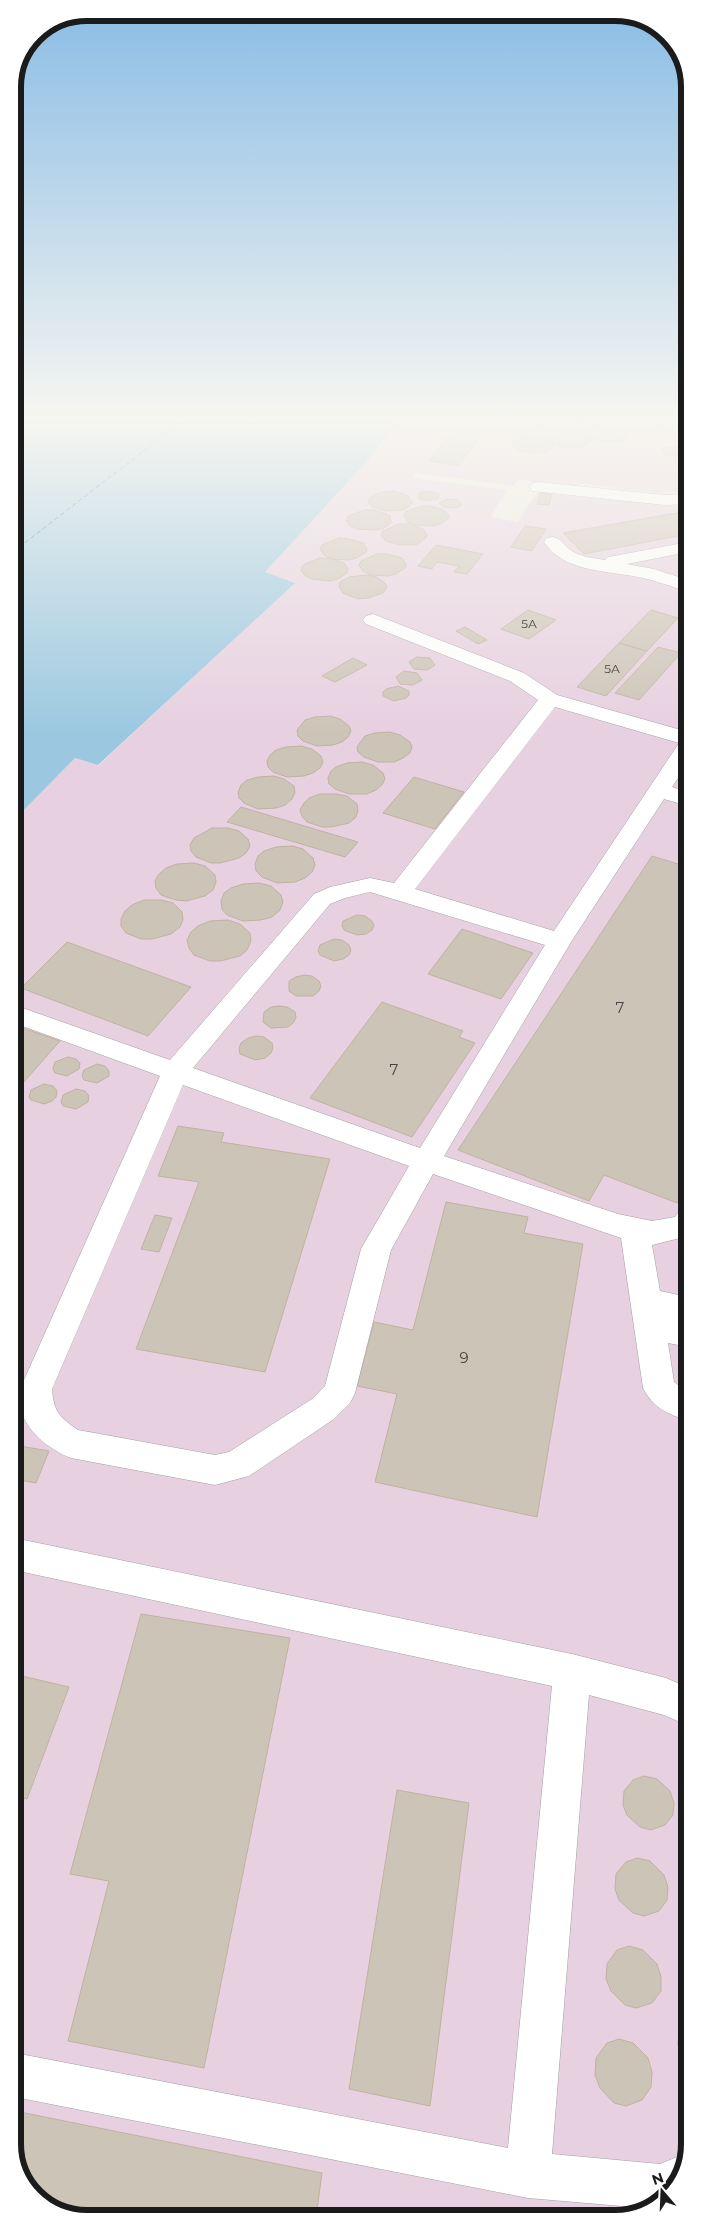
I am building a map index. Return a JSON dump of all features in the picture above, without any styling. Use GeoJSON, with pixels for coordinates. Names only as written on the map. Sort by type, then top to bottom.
{"type":"FeatureCollection","features":[{"type":"Feature","properties":{"kind":"lane"},"geometry":{"type":"LineString","coordinates":[[553,542],[564,554],[582,562],[648,573],[681,584]]}},
{"type":"Feature","properties":{"kind":"lane"},"geometry":{"type":"LineString","coordinates":[[607,565],[611,561],[681,548]]}},
{"type":"Feature","properties":{"kind":"lane"},"geometry":{"type":"LineString","coordinates":[[373,620],[517,677],[550,699],[681,737]]}},
{"type":"Feature","properties":{"kind":"lane"},"geometry":{"type":"LineString","coordinates":[[400,892],[550,699]]}},
{"type":"Feature","properties":{"kind":"lane"},"geometry":{"type":"LineString","coordinates":[[560,941],[400,892],[370,885],[338,892],[322,899],[175,1072],[36,1389],[38,1412],[56,1433],[71,1443],[215,1470],[237,1465],[323,1409],[339,1393],[376,1249],[426,1160],[560,941],[681,756]]}},
{"type":"Feature","properties":{"kind":"lane"},"geometry":{"type":"LineString","coordinates":[[658,790],[681,797]]}},
{"type":"Feature","properties":{"kind":"lane"},"geometry":{"type":"LineString","coordinates":[[21,1017],[426,1160],[617,1225],[652,1233],[681,1227]]}},
{"type":"Feature","properties":{"kind":"lane"},"geometry":{"type":"LineString","coordinates":[[635,1229],[659,1388],[674,1402],[681,1404]]}},
{"type":"Feature","properties":{"kind":"lane"},"geometry":{"type":"LineString","coordinates":[[648,1313],[681,1311]]}},
{"type":"Feature","properties":{"kind":"lane"},"geometry":{"type":"LineString","coordinates":[[648,1313],[681,1330]]}},
{"type":"Feature","properties":{"kind":"lane"},"geometry":{"type":"LineString","coordinates":[[21,1555],[572,1672],[666,1697],[681,1704]]}},
{"type":"Feature","properties":{"kind":"lane"},"geometry":{"type":"LineString","coordinates":[[528,2175],[572,1672]]}},
{"type":"Feature","properties":{"kind":"lane"},"geometry":{"type":"LineString","coordinates":[[21,2075],[528,2175],[662,2187],[666,2185]]}},
{"type":"Feature","properties":{"kind":"shaded area"},"geometry":{"type":"Polygon","coordinates":[[[307,526],[681,526],[681,2144],[677,2165],[667,2184],[651,2199],[632,2208],[615,2210],[83,2210],[58,2203],[47,2196],[32,2180],[23,2161],[21,2144],[21,813],[75,758],[99,765],[294,583],[265,572],[307,526]]]}},
{"type":"Feature","properties":{"kind":"water"},"geometry":{"type":"Polygon","coordinates":[[[21,526],[307,526],[265,572],[295,583],[98,765],[75,758],[21,813],[21,526]]]}},
{"type":"Feature","properties":{"kind":"building"},"geometry":{"type":"Polygon","coordinates":[[[350,526],[386,526],[374,530],[357,529],[350,526]]]}},
{"type":"Feature","properties":{"kind":"building"},"geometry":{"type":"Polygon","coordinates":[[[394,526],[415,526],[423,529],[427,535],[418,544],[400,545],[386,541],[381,535],[383,531],[394,526]]]}},
{"type":"Feature","properties":{"kind":"building"},"geometry":{"type":"Polygon","coordinates":[[[525,526],[546,529],[532,551],[511,547],[525,526]]]}},
{"type":"Feature","properties":{"kind":"building"},"geometry":{"type":"Polygon","coordinates":[[[602,526],[681,526],[681,535],[584,554],[563,533],[602,526]]]}},
{"type":"Feature","properties":{"kind":"building"},"geometry":{"type":"Polygon","coordinates":[[[339,538],[363,543],[367,549],[366,552],[357,558],[349,560],[331,559],[324,555],[320,549],[322,545],[339,538]]]}},
{"type":"Feature","properties":{"kind":"building"},"geometry":{"type":"Polygon","coordinates":[[[436,545],[483,554],[467,574],[454,572],[459,566],[437,562],[432,569],[418,566],[436,545]]]}},
{"type":"Feature","properties":{"kind":"building"},"geometry":{"type":"Polygon","coordinates":[[[377,554],[387,554],[402,558],[406,565],[405,568],[396,574],[388,576],[371,575],[363,571],[359,565],[361,561],[377,554]]]}},
{"type":"Feature","properties":{"kind":"building"},"geometry":{"type":"Polygon","coordinates":[[[320,558],[330,558],[344,563],[348,569],[347,573],[338,579],[330,581],[312,579],[305,576],[301,570],[303,565],[320,558]]]}},
{"type":"Feature","properties":{"kind":"building"},"geometry":{"type":"Polygon","coordinates":[[[367,575],[376,577],[385,583],[387,587],[383,593],[358,599],[343,593],[339,587],[340,582],[349,577],[367,575]]]}},
{"type":"Feature","properties":{"kind":"building"},"geometry":{"type":"Polygon","coordinates":[[[528,610],[556,620],[529,639],[501,629],[528,610]]]}},
{"type":"Feature","properties":{"kind":"building"},"geometry":{"type":"Polygon","coordinates":[[[651,610],[678,618],[647,651],[619,643],[651,610]]]}},
{"type":"Feature","properties":{"kind":"building"},"geometry":{"type":"Polygon","coordinates":[[[465,627],[487,640],[478,644],[456,631],[465,627]]]}},
{"type":"Feature","properties":{"kind":"building"},"geometry":{"type":"Polygon","coordinates":[[[619,643],[647,651],[606,696],[577,687],[619,643]]]}},
{"type":"Feature","properties":{"kind":"building"},"geometry":{"type":"Polygon","coordinates":[[[658,647],[681,653],[639,700],[615,693],[658,647]]]}},
{"type":"Feature","properties":{"kind":"building"},"geometry":{"type":"Polygon","coordinates":[[[417,657],[430,658],[435,665],[427,670],[414,669],[409,662],[417,657]]]}},
{"type":"Feature","properties":{"kind":"building"},"geometry":{"type":"Polygon","coordinates":[[[353,658],[367,665],[335,682],[322,676],[353,658]]]}},
{"type":"Feature","properties":{"kind":"building"},"geometry":{"type":"Polygon","coordinates":[[[404,671],[417,673],[422,680],[413,685],[400,684],[396,677],[404,671]]]}},
{"type":"Feature","properties":{"kind":"building"},"geometry":{"type":"Polygon","coordinates":[[[398,686],[409,691],[409,695],[406,698],[394,701],[383,696],[383,692],[386,689],[398,686]]]}},
{"type":"Feature","properties":{"kind":"building"},"geometry":{"type":"Polygon","coordinates":[[[330,716],[340,719],[349,726],[351,731],[342,742],[333,745],[317,746],[303,741],[298,736],[297,730],[305,720],[330,716]]]}},
{"type":"Feature","properties":{"kind":"building"},"geometry":{"type":"Polygon","coordinates":[[[390,732],[400,735],[410,742],[412,747],[410,753],[394,762],[378,762],[364,757],[358,752],[357,747],[365,736],[390,732]]]}},
{"type":"Feature","properties":{"kind":"building"},"geometry":{"type":"Polygon","coordinates":[[[301,746],[312,749],[321,756],[323,762],[320,768],[313,773],[304,776],[287,777],[273,772],[268,767],[267,761],[276,750],[301,746]]]}},
{"type":"Feature","properties":{"kind":"building"},"geometry":{"type":"Polygon","coordinates":[[[362,762],[373,765],[383,773],[385,779],[376,790],[367,794],[349,794],[335,789],[329,784],[328,778],[331,771],[336,767],[347,763],[362,762]]]}},
{"type":"Feature","properties":{"kind":"building"},"geometry":{"type":"Polygon","coordinates":[[[274,776],[284,779],[294,786],[295,793],[292,799],[285,805],[276,808],[258,809],[244,803],[239,798],[238,792],[241,785],[247,780],[274,776]]]}},
{"type":"Feature","properties":{"kind":"building"},"geometry":{"type":"Polygon","coordinates":[[[414,777],[464,792],[435,829],[383,813],[414,777]]]}},
{"type":"Feature","properties":{"kind":"building"},"geometry":{"type":"Polygon","coordinates":[[[320,794],[347,796],[357,804],[358,811],[356,817],[349,823],[331,827],[322,827],[307,822],[300,810],[309,798],[320,794]]]}},
{"type":"Feature","properties":{"kind":"building"},"geometry":{"type":"Polygon","coordinates":[[[241,807],[358,842],[345,857],[227,822],[241,807]]]}},
{"type":"Feature","properties":{"kind":"building"},"geometry":{"type":"Polygon","coordinates":[[[212,828],[228,828],[239,831],[248,839],[250,846],[246,853],[239,858],[220,863],[211,863],[196,857],[191,851],[190,845],[194,838],[212,828]]]}},
{"type":"Feature","properties":{"kind":"building"},"geometry":{"type":"Polygon","coordinates":[[[292,846],[303,849],[313,858],[315,865],[312,872],[305,878],[295,882],[277,883],[262,877],[256,871],[255,864],[258,856],[264,851],[276,847],[292,846]]]}},
{"type":"Feature","properties":{"kind":"building"},"geometry":{"type":"Polygon","coordinates":[[[652,856],[681,865],[681,1195],[677,1203],[604,1175],[589,1201],[458,1150],[652,856]]]}},
{"type":"Feature","properties":{"kind":"building"},"geometry":{"type":"Polygon","coordinates":[[[194,863],[205,866],[215,875],[216,882],[213,890],[205,896],[186,901],[161,895],[156,888],[155,881],[159,874],[166,868],[177,864],[194,863]]]}},
{"type":"Feature","properties":{"kind":"building"},"geometry":{"type":"Polygon","coordinates":[[[259,883],[271,886],[281,895],[283,902],[280,910],[272,917],[261,920],[243,921],[227,915],[222,909],[221,901],[224,893],[231,888],[243,884],[259,883]]]}},
{"type":"Feature","properties":{"kind":"building"},"geometry":{"type":"Polygon","coordinates":[[[144,900],[161,900],[173,903],[182,912],[183,920],[180,927],[171,934],[152,939],[141,939],[126,933],[121,926],[121,919],[125,911],[132,905],[144,900]]]}},
{"type":"Feature","properties":{"kind":"building"},"geometry":{"type":"Polygon","coordinates":[[[357,915],[365,916],[372,921],[374,925],[372,930],[366,934],[357,935],[344,930],[342,926],[343,921],[357,915]]]}},
{"type":"Feature","properties":{"kind":"building"},"geometry":{"type":"Polygon","coordinates":[[[228,920],[240,924],[250,933],[251,941],[247,950],[240,956],[220,961],[210,961],[194,955],[189,948],[187,940],[191,932],[198,926],[210,921],[228,920]]]}},
{"type":"Feature","properties":{"kind":"building"},"geometry":{"type":"Polygon","coordinates":[[[462,929],[533,953],[501,999],[428,974],[462,929]]]}},
{"type":"Feature","properties":{"kind":"building"},"geometry":{"type":"Polygon","coordinates":[[[334,939],[342,940],[349,945],[351,950],[349,955],[343,959],[334,961],[320,955],[318,951],[320,945],[334,939]]]}},
{"type":"Feature","properties":{"kind":"building"},"geometry":{"type":"Polygon","coordinates":[[[67,942],[191,987],[148,1036],[21,988],[67,942]]]}},
{"type":"Feature","properties":{"kind":"building"},"geometry":{"type":"Polygon","coordinates":[[[304,975],[312,976],[319,981],[321,986],[319,991],[313,996],[296,996],[289,991],[289,981],[304,975]]]}},
{"type":"Feature","properties":{"kind":"building"},"geometry":{"type":"Polygon","coordinates":[[[382,1002],[463,1031],[459,1037],[475,1043],[412,1137],[310,1098],[382,1002]]]}},
{"type":"Feature","properties":{"kind":"building"},"geometry":{"type":"Polygon","coordinates":[[[271,1007],[287,1007],[295,1012],[296,1017],[294,1022],[288,1027],[271,1028],[263,1022],[264,1012],[271,1007]]]}},
{"type":"Feature","properties":{"kind":"building"},"geometry":{"type":"Polygon","coordinates":[[[21,1027],[60,1041],[21,1085],[21,1027]]]}},
{"type":"Feature","properties":{"kind":"building"},"geometry":{"type":"Polygon","coordinates":[[[264,1037],[272,1043],[271,1053],[265,1058],[255,1060],[240,1054],[241,1043],[248,1038],[264,1037]]]}},
{"type":"Feature","properties":{"kind":"building"},"geometry":{"type":"Polygon","coordinates":[[[68,1057],[76,1059],[80,1063],[79,1069],[67,1076],[55,1073],[53,1069],[55,1062],[68,1057]]]}},
{"type":"Feature","properties":{"kind":"building"},"geometry":{"type":"Polygon","coordinates":[[[97,1064],[105,1066],[109,1071],[109,1076],[97,1083],[84,1080],[82,1076],[84,1070],[97,1064]]]}},
{"type":"Feature","properties":{"kind":"building"},"geometry":{"type":"Polygon","coordinates":[[[44,1084],[53,1086],[57,1091],[56,1097],[44,1104],[31,1100],[29,1097],[31,1090],[44,1084]]]}},
{"type":"Feature","properties":{"kind":"building"},"geometry":{"type":"Polygon","coordinates":[[[76,1089],[85,1091],[89,1096],[88,1102],[76,1109],[63,1106],[61,1102],[63,1095],[76,1089]]]}},
{"type":"Feature","properties":{"kind":"building"},"geometry":{"type":"Polygon","coordinates":[[[178,1126],[224,1133],[221,1142],[330,1159],[265,1372],[136,1349],[199,1182],[158,1176],[178,1126]]]}},
{"type":"Feature","properties":{"kind":"building"},"geometry":{"type":"Polygon","coordinates":[[[446,1202],[528,1217],[524,1233],[583,1244],[537,1517],[375,1482],[397,1394],[357,1386],[374,1322],[413,1330],[446,1202]]]}},
{"type":"Feature","properties":{"kind":"building"},"geometry":{"type":"Polygon","coordinates":[[[155,1215],[172,1218],[159,1252],[141,1249],[155,1215]]]}},
{"type":"Feature","properties":{"kind":"building"},"geometry":{"type":"Polygon","coordinates":[[[21,1446],[49,1451],[36,1483],[21,1480],[21,1446]]]}},
{"type":"Feature","properties":{"kind":"building"},"geometry":{"type":"Polygon","coordinates":[[[141,1614],[290,1638],[204,2068],[68,2041],[109,1881],[70,1874],[141,1614]]]}},
{"type":"Feature","properties":{"kind":"building"},"geometry":{"type":"Polygon","coordinates":[[[22,1676],[69,1687],[27,1799],[21,1798],[22,1676]]]}},
{"type":"Feature","properties":{"kind":"building"},"geometry":{"type":"Polygon","coordinates":[[[644,1776],[657,1779],[670,1791],[674,1803],[673,1815],[665,1825],[651,1830],[640,1827],[627,1815],[623,1805],[624,1791],[633,1780],[644,1776]]]}},
{"type":"Feature","properties":{"kind":"building"},"geometry":{"type":"Polygon","coordinates":[[[397,1790],[469,1803],[430,2106],[349,2089],[397,1790]]]}},
{"type":"Feature","properties":{"kind":"building"},"geometry":{"type":"Polygon","coordinates":[[[637,1858],[650,1861],[664,1875],[668,1887],[667,1900],[659,1911],[644,1916],[633,1913],[619,1900],[615,1889],[616,1874],[626,1862],[637,1858]]]}},
{"type":"Feature","properties":{"kind":"building"},"geometry":{"type":"Polygon","coordinates":[[[629,1946],[643,1950],[657,1964],[661,1977],[661,1991],[652,2003],[636,2008],[625,2005],[611,1991],[606,1979],[607,1964],[617,1950],[629,1946]]]}},
{"type":"Feature","properties":{"kind":"building"},"geometry":{"type":"Polygon","coordinates":[[[681,2025],[681,2053],[678,2045],[679,2028],[681,2025]]]}},
{"type":"Feature","properties":{"kind":"building"},"geometry":{"type":"Polygon","coordinates":[[[619,2039],[633,2043],[648,2058],[652,2072],[651,2087],[642,2100],[626,2106],[614,2103],[600,2088],[595,2075],[596,2058],[607,2043],[619,2039]]]}},
{"type":"Feature","properties":{"kind":"building"},"geometry":{"type":"Polygon","coordinates":[[[21,2112],[322,2173],[317,2210],[83,2210],[58,2203],[47,2196],[32,2180],[23,2161],[21,2112]]]}},
{"type":"Feature","properties":{"kind":"ferry route"},"geometry":{"type":"LineString","coordinates":[[21,546],[46,526]]}}]}
